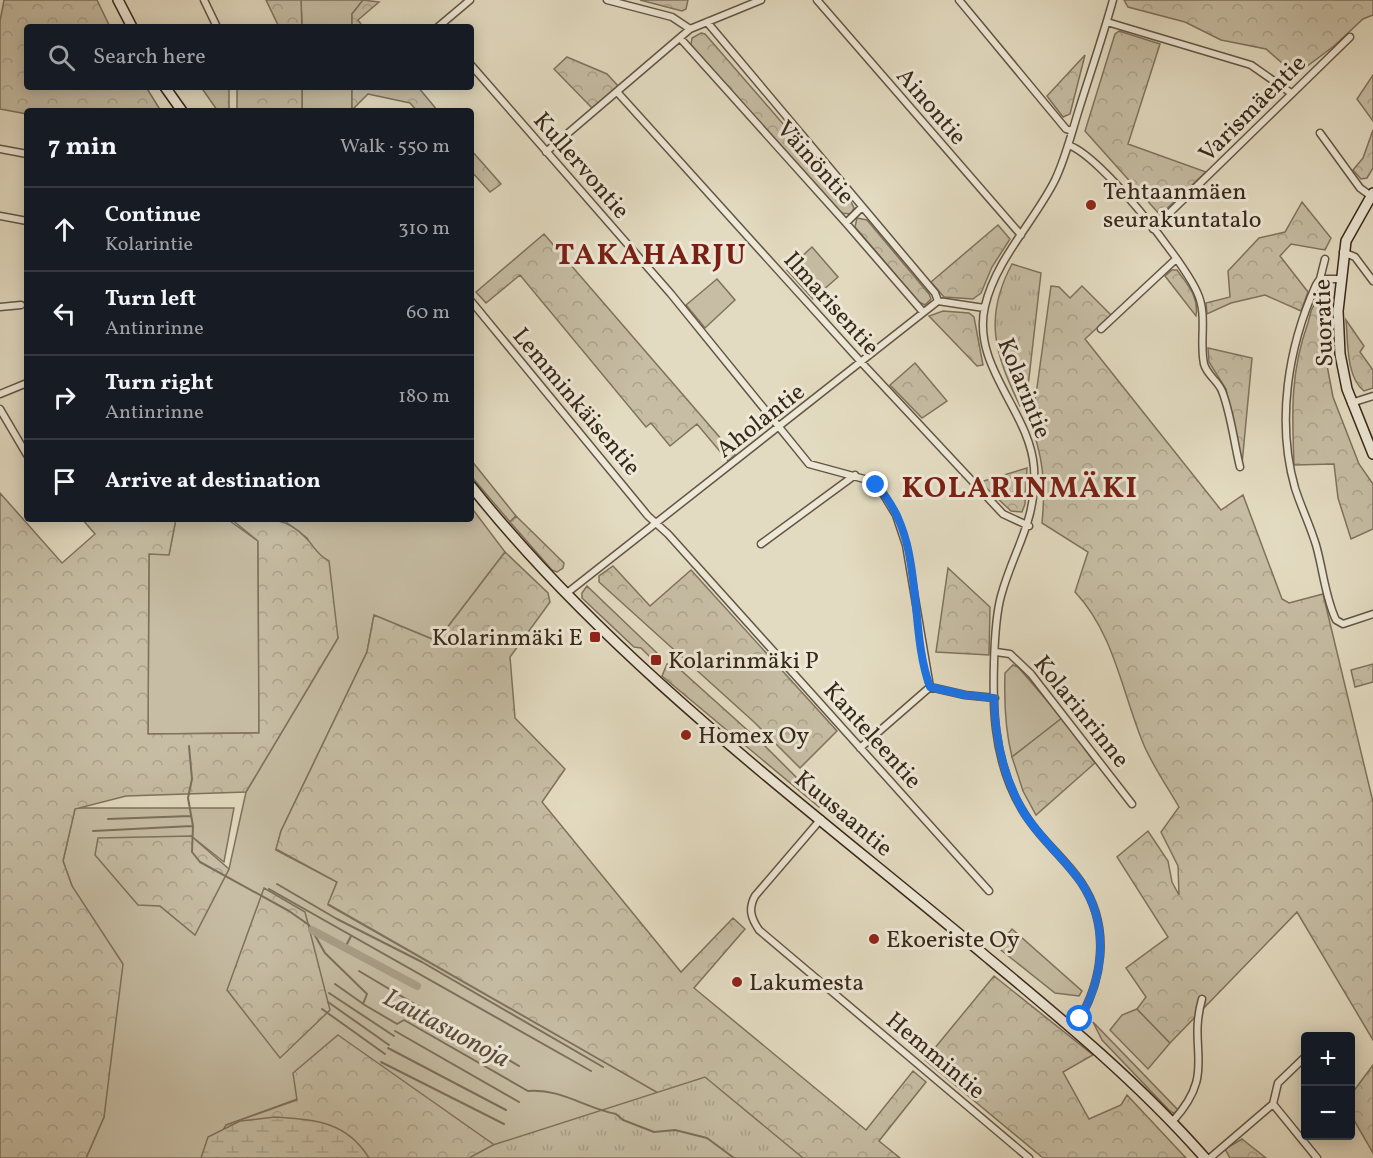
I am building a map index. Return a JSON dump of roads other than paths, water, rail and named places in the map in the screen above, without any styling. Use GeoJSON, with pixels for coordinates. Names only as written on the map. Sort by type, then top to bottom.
{"type":"FeatureCollection","features":[{"type":"Feature","properties":{"kind":"main road"},"geometry":{"type":"LineString","coordinates":[[118,0],[130,24]]}},
{"type":"Feature","properties":{"kind":"main road"},"geometry":{"type":"LineString","coordinates":[[167,90],[180,108]]}},
{"type":"Feature","properties":{"kind":"main road","name":"Suoratie"},"geometry":{"type":"LineString","coordinates":[[1372,195],[1350,232],[1343,252],[1339,339],[1351,403],[1373,454]]}},
{"type":"Feature","properties":{"kind":"main road","name":"Kuusaantie"},"geometry":{"type":"LineString","coordinates":[[474,489],[567,593],[645,669],[821,819],[1074,1028],[1172,1122],[1205,1158]]}},
{"type":"Feature","properties":{"kind":"street"},"geometry":{"type":"LineString","coordinates":[[204,0],[216,24]]}},
{"type":"Feature","properties":{"kind":"street"},"geometry":{"type":"LineString","coordinates":[[442,24],[470,0]]}},
{"type":"Feature","properties":{"kind":"street"},"geometry":{"type":"LineString","coordinates":[[607,0],[672,17],[690,29]]}},
{"type":"Feature","properties":{"kind":"street"},"geometry":{"type":"LineString","coordinates":[[546,152],[618,93],[690,29],[761,0]]}},
{"type":"Feature","properties":{"kind":"street","name":"Ainontie"},"geometry":{"type":"LineString","coordinates":[[817,0],[1021,235]]}},
{"type":"Feature","properties":{"kind":"street"},"geometry":{"type":"LineString","coordinates":[[959,0],[1065,129],[1072,131]]}},
{"type":"Feature","properties":{"kind":"street","name":"Kolarintie"},"geometry":{"type":"LineString","coordinates":[[1074,1028],[1089,1000],[1099,972],[1101,943],[1098,920],[1081,882],[1030,822],[1013,792],[999,748],[994,698],[1000,597],[1029,526],[1034,487],[1030,449],[986,352],[984,308],[1000,268],[1053,183],[1068,145],[1113,0]]}},
{"type":"Feature","properties":{"kind":"street","name":"Väinöntie"},"geometry":{"type":"LineString","coordinates":[[707,22],[934,293],[938,301]]}},
{"type":"Feature","properties":{"kind":"street"},"geometry":{"type":"LineString","coordinates":[[1107,22],[1251,65],[1291,93]]}},
{"type":"Feature","properties":{"kind":"street","name":"Varismäentie"},"geometry":{"type":"LineString","coordinates":[[1153,229],[1350,37]]}},
{"type":"Feature","properties":{"kind":"street","name":"Väinöntie"},"geometry":{"type":"LineString","coordinates":[[680,38],[923,312]]}},
{"type":"Feature","properties":{"kind":"street","name":"Kullervontie"},"geometry":{"type":"LineString","coordinates":[[474,68],[671,294],[809,464],[855,475],[868,480],[882,492],[902,529],[930,687]]}},
{"type":"Feature","properties":{"kind":"street","name":"Ilmarisentie"},"geometry":{"type":"LineString","coordinates":[[618,93],[861,362],[1004,514],[1029,526]]}},
{"type":"Feature","properties":{"kind":"street"},"geometry":{"type":"LineString","coordinates":[[1320,133],[1360,188],[1372,195]]}},
{"type":"Feature","properties":{"kind":"street"},"geometry":{"type":"LineString","coordinates":[[1068,145],[1080,150],[1095,162],[1153,229],[1176,259],[1199,298],[1204,364],[1221,389],[1240,467]]}},
{"type":"Feature","properties":{"kind":"street"},"geometry":{"type":"LineString","coordinates":[[0,149],[24,153]]}},
{"type":"Feature","properties":{"kind":"street"},"geometry":{"type":"LineString","coordinates":[[846,223],[862,207]]}},
{"type":"Feature","properties":{"kind":"street"},"geometry":{"type":"LineString","coordinates":[[0,216],[24,220]]}},
{"type":"Feature","properties":{"kind":"street"},"geometry":{"type":"LineString","coordinates":[[1343,252],[1354,257],[1373,281]]}},
{"type":"Feature","properties":{"kind":"street"},"geometry":{"type":"LineString","coordinates":[[1101,329],[1176,259]]}},
{"type":"Feature","properties":{"kind":"street"},"geometry":{"type":"LineString","coordinates":[[1325,259],[1320,279],[1311,297],[1288,380],[1290,460],[1295,489],[1316,544],[1336,620],[1343,624],[1373,614]]}},
{"type":"Feature","properties":{"kind":"street"},"geometry":{"type":"LineString","coordinates":[[1320,279],[1340,279]]}},
{"type":"Feature","properties":{"kind":"street"},"geometry":{"type":"LineString","coordinates":[[938,301],[984,308]]}},
{"type":"Feature","properties":{"kind":"street","name":"Aholantie"},"geometry":{"type":"LineString","coordinates":[[567,593],[780,428],[938,301]]}},
{"type":"Feature","properties":{"kind":"street"},"geometry":{"type":"LineString","coordinates":[[0,307],[21,305]]}},
{"type":"Feature","properties":{"kind":"street","name":"Lemminkäisentie"},"geometry":{"type":"LineString","coordinates":[[474,305],[657,524]]}},
{"type":"Feature","properties":{"kind":"street"},"geometry":{"type":"LineString","coordinates":[[0,394],[24,384]]}},
{"type":"Feature","properties":{"kind":"street"},"geometry":{"type":"LineString","coordinates":[[1351,403],[1373,396]]}},
{"type":"Feature","properties":{"kind":"street"},"geometry":{"type":"LineString","coordinates":[[0,409],[24,450]]}},
{"type":"Feature","properties":{"kind":"street"},"geometry":{"type":"LineString","coordinates":[[761,544],[855,475]]}},
{"type":"Feature","properties":{"kind":"street","name":"Kanteleentie"},"geometry":{"type":"LineString","coordinates":[[657,524],[989,891]]}},
{"type":"Feature","properties":{"kind":"street","name":"Kolarinrinne"},"geometry":{"type":"LineString","coordinates":[[996,652],[1010,654],[1032,674],[1132,804]]}},
{"type":"Feature","properties":{"kind":"street"},"geometry":{"type":"LineString","coordinates":[[860,748],[930,687],[965,695],[994,698]]}},
{"type":"Feature","properties":{"kind":"street","name":"Hemmintie"},"geometry":{"type":"LineString","coordinates":[[821,819],[755,896],[751,909],[754,922],[759,930],[1029,1158]]}},
{"type":"Feature","properties":{"kind":"street"},"geometry":{"type":"LineString","coordinates":[[1172,1122],[1192,1096],[1199,1074],[1196,1027],[1202,999]]}},
{"type":"Feature","properties":{"kind":"street"},"geometry":{"type":"LineString","coordinates":[[1210,1158],[1273,1104],[1278,1083],[1301,1060]]}},
{"type":"Feature","properties":{"kind":"street"},"geometry":{"type":"LineString","coordinates":[[1273,1104],[1317,1158]]}},
{"type":"Feature","properties":{"kind":"waterway","name":"Lautasuonoja"},"geometry":{"type":"LineString","coordinates":[[189,746],[192,779],[188,798],[193,826],[192,852],[200,862],[289,911],[309,925],[325,953],[367,994],[363,1004],[397,1024],[404,1020],[528,1091],[562,1095],[616,1114],[623,1120],[654,1132],[675,1130],[707,1138],[734,1158]]}},
{"type":"Feature","properties":{"kind":"waterway"},"geometry":{"type":"LineString","coordinates":[[108,819],[191,816]]}},
{"type":"Feature","properties":{"kind":"waterway"},"geometry":{"type":"LineString","coordinates":[[93,831],[192,826]]}},
{"type":"Feature","properties":{"kind":"waterway"},"geometry":{"type":"LineString","coordinates":[[277,884],[337,919],[422,962],[603,1067]]}},
{"type":"Feature","properties":{"kind":"waterway"},"geometry":{"type":"LineString","coordinates":[[269,889],[591,1071]]}},
{"type":"Feature","properties":{"kind":"waterway"},"geometry":{"type":"LineString","coordinates":[[312,930],[417,986]]}},
{"type":"Feature","properties":{"kind":"waterway"},"geometry":{"type":"LineString","coordinates":[[345,948],[351,936]]}},
{"type":"Feature","properties":{"kind":"waterway"},"geometry":{"type":"LineString","coordinates":[[359,971],[519,1066]]}},
{"type":"Feature","properties":{"kind":"waterway"},"geometry":{"type":"LineString","coordinates":[[335,984],[362,1003]]}},
{"type":"Feature","properties":{"kind":"waterway"},"geometry":{"type":"LineString","coordinates":[[329,993],[394,1036]]}},
{"type":"Feature","properties":{"kind":"waterway"},"geometry":{"type":"LineString","coordinates":[[328,1002],[389,1045]]}},
{"type":"Feature","properties":{"kind":"waterway"},"geometry":{"type":"LineString","coordinates":[[322,1009],[385,1054]]}},
{"type":"Feature","properties":{"kind":"waterway"},"geometry":{"type":"LineString","coordinates":[[395,1031],[519,1102]]}},
{"type":"Feature","properties":{"kind":"waterway"},"geometry":{"type":"LineString","coordinates":[[388,1048],[506,1110]]}},
{"type":"Feature","properties":{"kind":"waterway"},"geometry":{"type":"LineString","coordinates":[[381,1062],[504,1124]]}},
{"type":"Feature","properties":{"kind":"place","name":"Tehtaanmäen seurakuntatalo"},"geometry":{"type":"Point","coordinates":[1091,205]}},
{"type":"Feature","properties":{"kind":"place","name":"Kolarinmäki E"},"geometry":{"type":"Point","coordinates":[595,637]}},
{"type":"Feature","properties":{"kind":"place","name":"Kolarinmäki P"},"geometry":{"type":"Point","coordinates":[656,660]}},
{"type":"Feature","properties":{"kind":"place","name":"Homex Oy"},"geometry":{"type":"Point","coordinates":[686,735]}},
{"type":"Feature","properties":{"kind":"place","name":"Ekoeriste Oy"},"geometry":{"type":"Point","coordinates":[874,939]}},
{"type":"Feature","properties":{"kind":"place","name":"Lakumesta"},"geometry":{"type":"Point","coordinates":[737,982]}},
{"type":"Feature","properties":{"kind":"district","name":"TAKAHARJU"},"geometry":{"type":"Point","coordinates":[651,254]}},
{"type":"Feature","properties":{"kind":"district","name":"KOLARINMÄKI"},"geometry":{"type":"Point","coordinates":[1020,487]}}]}
